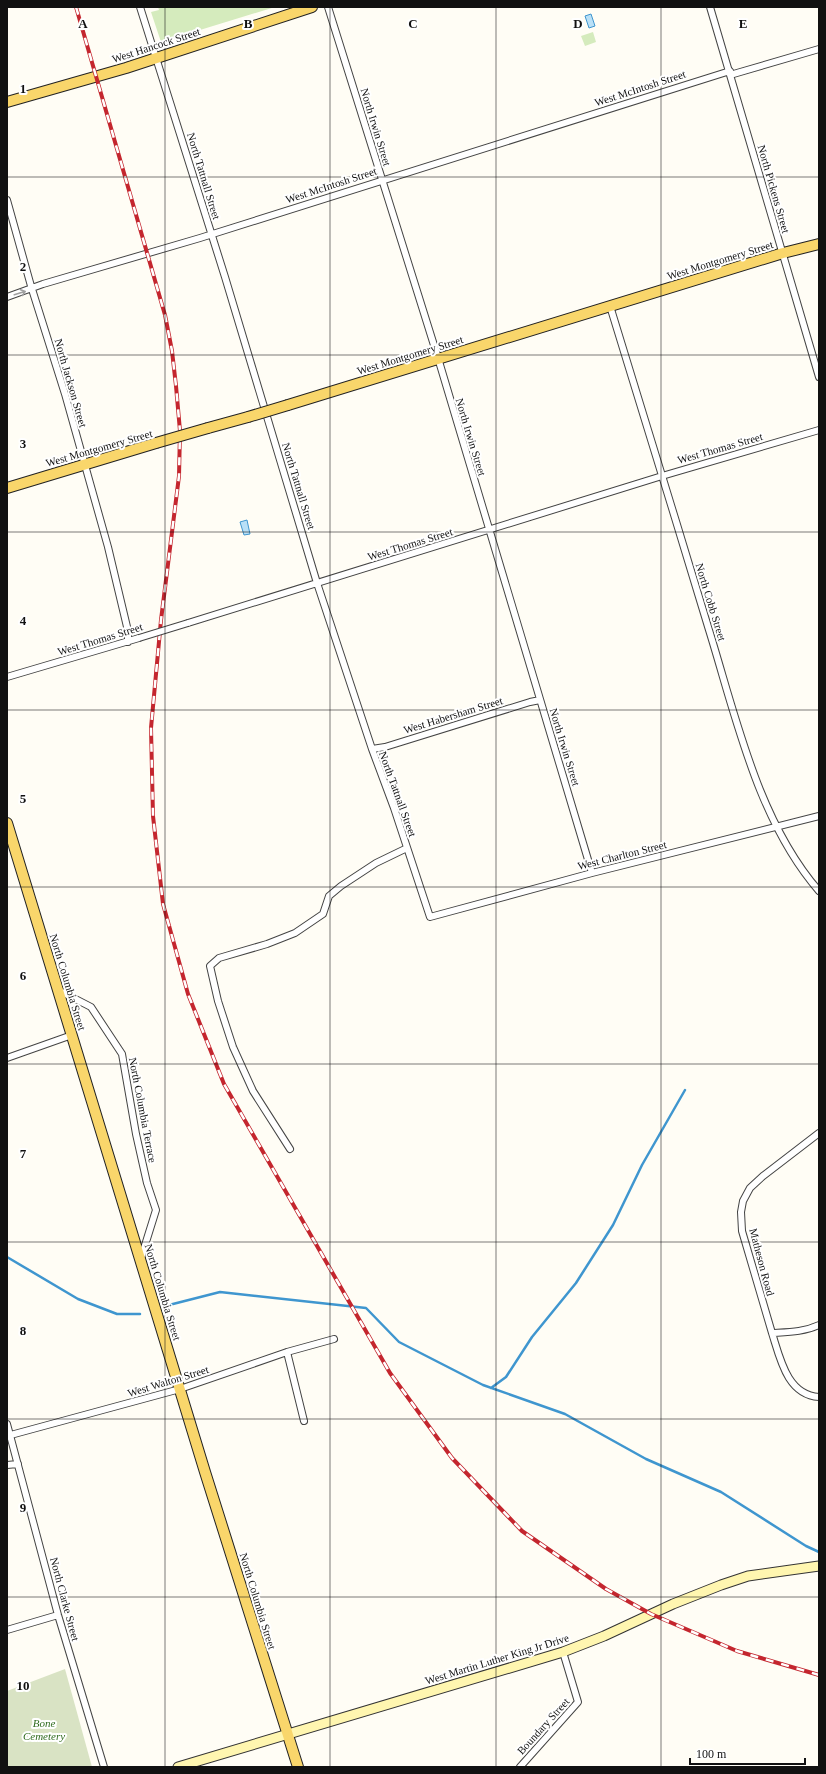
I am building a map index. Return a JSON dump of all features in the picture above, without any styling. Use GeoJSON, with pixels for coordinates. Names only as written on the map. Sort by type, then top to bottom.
{"type":"FeatureCollection","features":[{"type":"Feature","properties":{"kind":"main road","name":"West Hancock Street"},"geometry":{"type":"LineString","coordinates":[[7,102],[126,68],[312,7]]}},
{"type":"Feature","properties":{"kind":"main road","name":"West Montgomery Street"},"geometry":{"type":"LineString","coordinates":[[7,488],[84,464],[248,417],[783,253],[819,244]]}},
{"type":"Feature","properties":{"kind":"main road","name":"North Columbia Street"},"geometry":{"type":"LineString","coordinates":[[7,823],[140,1260],[298,1767]]}},
{"type":"Feature","properties":{"kind":"main road","name":"West Martin Luther King Jr Drive"},"geometry":{"type":"LineString","coordinates":[[178,1767],[563,1652],[604,1636],[666,1607],[748,1576],[819,1566]]}},
{"type":"Feature","properties":{"kind":"street","name":"North Tattnall Street"},"geometry":{"type":"LineString","coordinates":[[140,7],[211,233],[317,583],[430,917]]}},
{"type":"Feature","properties":{"kind":"street","name":"North Irwin Street"},"geometry":{"type":"LineString","coordinates":[[328,7],[438,358],[592,873]]}},
{"type":"Feature","properties":{"kind":"street","name":"North Pickens Street"},"geometry":{"type":"LineString","coordinates":[[710,7],[819,376]]}},
{"type":"Feature","properties":{"kind":"street","name":"West McIntosh Street"},"geometry":{"type":"LineString","coordinates":[[7,297],[730,73],[819,49]]}},
{"type":"Feature","properties":{"kind":"street","name":"North Jackson Street"},"geometry":{"type":"LineString","coordinates":[[7,200],[32,289],[65,394],[108,547],[128,631],[128,642]]}},
{"type":"Feature","properties":{"kind":"street","name":"North Cobb Street"},"geometry":{"type":"LineString","coordinates":[[610,306],[762,796],[777,827],[793,854],[819,891]]}},
{"type":"Feature","properties":{"kind":"street","name":"West Thomas Street"},"geometry":{"type":"LineString","coordinates":[[7,677],[128,642],[662,476],[819,430]]}},
{"type":"Feature","properties":{"kind":"street","name":"West Habersham Street"},"geometry":{"type":"LineString","coordinates":[[372,749],[385,747],[540,700]]}},
{"type":"Feature","properties":{"kind":"street","name":"West Charlton Street"},"geometry":{"type":"LineString","coordinates":[[430,917],[592,873],[819,816]]}},
{"type":"Feature","properties":{"kind":"street"},"geometry":{"type":"LineString","coordinates":[[290,1149],[253,1091],[233,1047],[218,1001],[210,966],[219,958],[267,944],[295,933],[323,914],[329,896],[341,886],[376,863],[407,848]]}},
{"type":"Feature","properties":{"kind":"street","name":"North Columbia Terrace"},"geometry":{"type":"LineString","coordinates":[[58,990],[92,1007],[122,1054],[137,1141],[147,1183],[156,1210],[140,1260]]}},
{"type":"Feature","properties":{"kind":"street"},"geometry":{"type":"LineString","coordinates":[[7,1058],[72,1036]]}},
{"type":"Feature","properties":{"kind":"street","name":"Matheson Road"},"geometry":{"type":"LineString","coordinates":[[819,1133],[762,1176],[750,1188],[743,1201],[741,1212],[742,1231],[782,1363],[789,1379],[801,1392],[819,1398]]}},
{"type":"Feature","properties":{"kind":"street"},"geometry":{"type":"LineString","coordinates":[[772,1333],[796,1332],[811,1329],[819,1325]]}},
{"type":"Feature","properties":{"kind":"street","name":"West Walton Street"},"geometry":{"type":"LineString","coordinates":[[9,1436],[180,1389],[287,1352],[334,1339]]}},
{"type":"Feature","properties":{"kind":"street"},"geometry":{"type":"LineString","coordinates":[[287,1352],[304,1421]]}},
{"type":"Feature","properties":{"kind":"street","name":"North Clarke Street"},"geometry":{"type":"LineString","coordinates":[[7,1424],[58,1615],[104,1767]]}},
{"type":"Feature","properties":{"kind":"street"},"geometry":{"type":"LineString","coordinates":[[7,1465],[18,1464]]}},
{"type":"Feature","properties":{"kind":"street"},"geometry":{"type":"LineString","coordinates":[[7,1630],[58,1615]]}},
{"type":"Feature","properties":{"kind":"street","name":"Boundary Street"},"geometry":{"type":"LineString","coordinates":[[520,1767],[578,1702],[563,1652]]}},
{"type":"Feature","properties":{"kind":"green space"},"geometry":{"type":"Polygon","coordinates":[[[158,7],[275,7],[161,42],[151,12],[159,10],[158,7]]]}},
{"type":"Feature","properties":{"kind":"green space"},"geometry":{"type":"Polygon","coordinates":[[[593,32],[596,42],[585,46],[581,36],[593,32]]]}},
{"type":"Feature","properties":{"kind":"green space","name":"Bone Cemetery"},"geometry":{"type":"Polygon","coordinates":[[[65,1669],[92,1767],[7,1767],[7,1691],[65,1669]]]}},
{"type":"Feature","properties":{"kind":"water"},"geometry":{"type":"Polygon","coordinates":[[[591,14],[595,26],[589,28],[585,16],[591,14]]]}},
{"type":"Feature","properties":{"kind":"water"},"geometry":{"type":"Polygon","coordinates":[[[247,520],[250,534],[244,535],[240,522],[247,520]]]}},
{"type":"Feature","properties":{"kind":"waterway"},"geometry":{"type":"LineString","coordinates":[[491,1388],[506,1377],[532,1337],[576,1283],[613,1225],[642,1165],[685,1090]]}},
{"type":"Feature","properties":{"kind":"waterway"},"geometry":{"type":"LineString","coordinates":[[7,1257],[78,1299],[117,1314],[140,1314]]}},
{"type":"Feature","properties":{"kind":"waterway"},"geometry":{"type":"LineString","coordinates":[[169,1305],[220,1292],[366,1308],[399,1342],[483,1385],[565,1414],[646,1459],[721,1492],[806,1546],[819,1552]]}},
{"type":"Feature","properties":{"kind":"railway"},"geometry":{"type":"LineString","coordinates":[[76,7],[165,315],[172,351],[180,431],[179,476],[161,620],[151,728],[153,816],[163,904],[188,994],[224,1084],[390,1373],[452,1458],[522,1531],[606,1589],[651,1614],[737,1651],[819,1675]]}}]}
